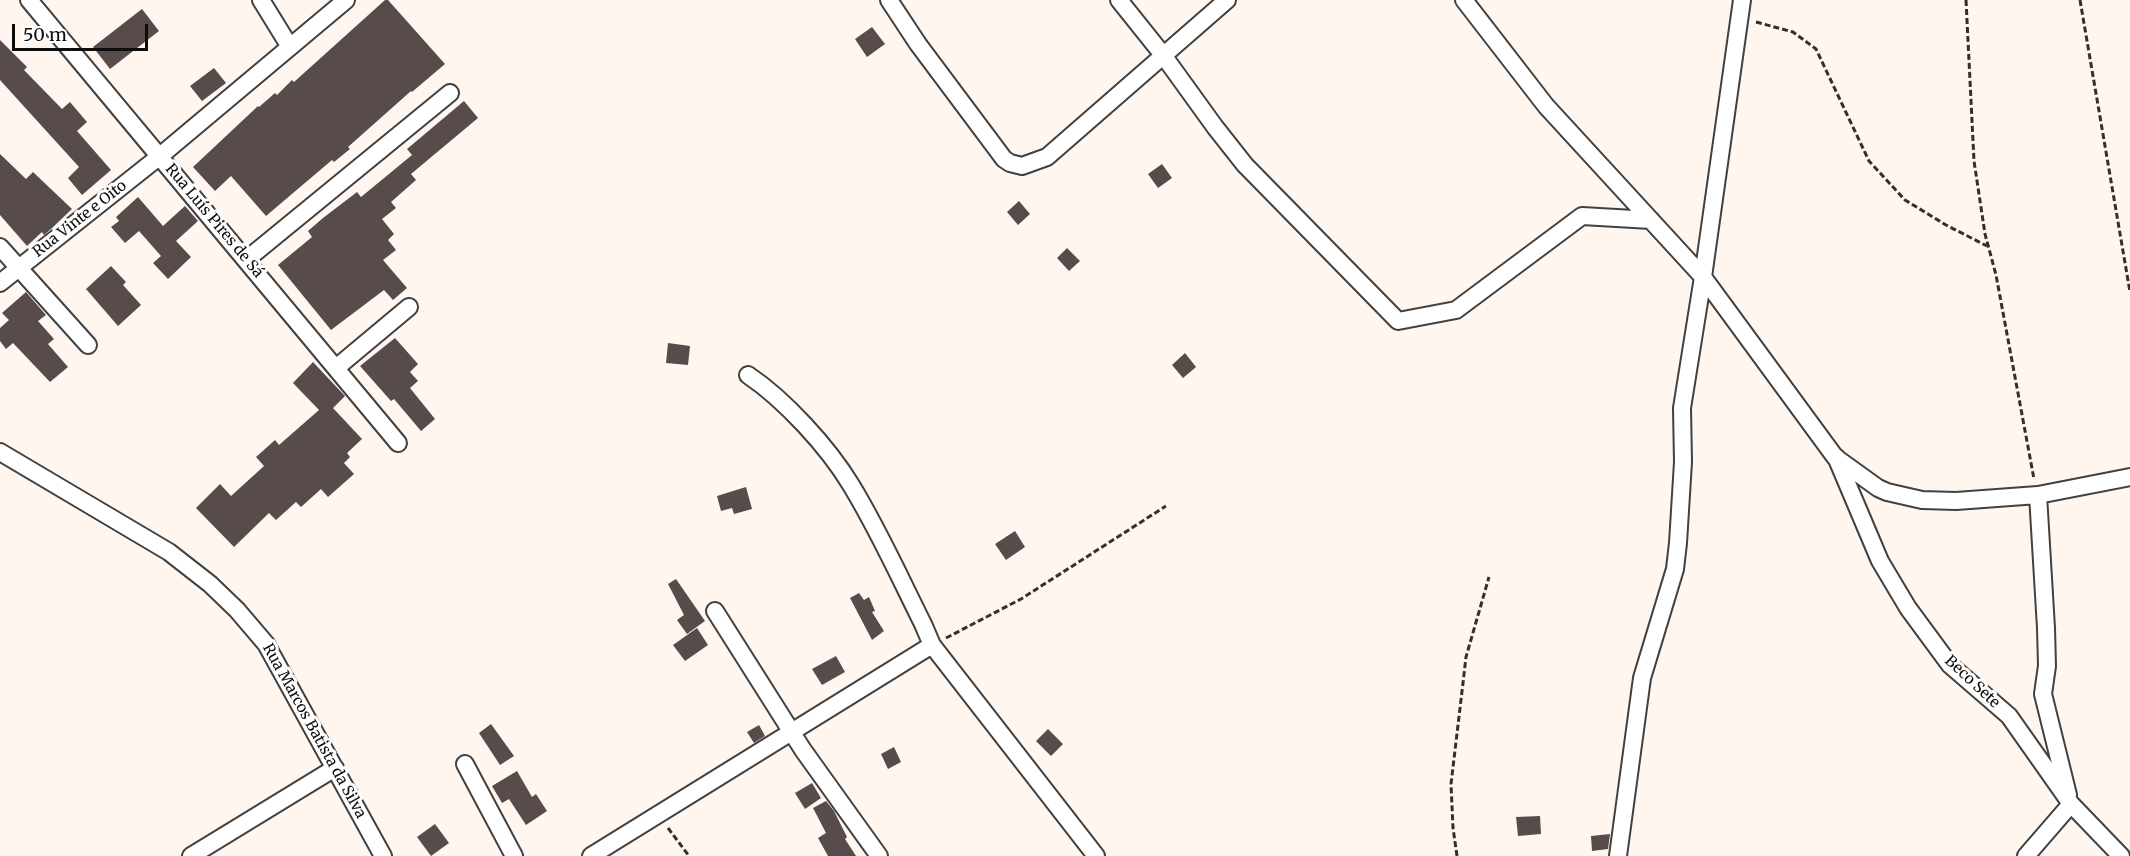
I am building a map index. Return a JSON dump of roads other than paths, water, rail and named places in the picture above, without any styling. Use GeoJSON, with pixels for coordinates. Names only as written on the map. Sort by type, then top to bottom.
{"type":"FeatureCollection","features":[{"type":"Feature","properties":{"kind":"street","name":"Rua Luís Pires de Sá"},"geometry":{"type":"LineString","coordinates":[[29,0],[398,443]]}},
{"type":"Feature","properties":{"kind":"street"},"geometry":{"type":"LineString","coordinates":[[261,0],[290,47]]}},
{"type":"Feature","properties":{"kind":"street","name":"Rua Vinte e Oito"},"geometry":{"type":"LineString","coordinates":[[0,283],[160,156],[346,0]]}},
{"type":"Feature","properties":{"kind":"street"},"geometry":{"type":"LineString","coordinates":[[889,0],[990,143],[1004,159],[1016,165],[1029,165],[1047,157],[1227,0]]}},
{"type":"Feature","properties":{"kind":"street"},"geometry":{"type":"LineString","coordinates":[[1119,0],[1164,55],[1245,165],[1398,321],[1455,310],[1582,216],[1651,220]]}},
{"type":"Feature","properties":{"kind":"street"},"geometry":{"type":"LineString","coordinates":[[1464,0],[1546,106],[1703,277],[1835,457],[1878,488],[1905,497],[1956,501],[2038,495],[2130,477]]}},
{"type":"Feature","properties":{"kind":"street"},"geometry":{"type":"LineString","coordinates":[[1617,856],[1642,678],[1676,561],[1681,509],[1682,408],[1742,0]]}},
{"type":"Feature","properties":{"kind":"street"},"geometry":{"type":"LineString","coordinates":[[246,260],[450,93]]}},
{"type":"Feature","properties":{"kind":"street"},"geometry":{"type":"LineString","coordinates":[[0,247],[88,345]]}},
{"type":"Feature","properties":{"kind":"street"},"geometry":{"type":"LineString","coordinates":[[336,368],[409,307]]}},
{"type":"Feature","properties":{"kind":"street"},"geometry":{"type":"LineString","coordinates":[[748,375],[779,399],[831,457],[851,485],[932,645],[1096,856]]}},
{"type":"Feature","properties":{"kind":"street","name":"Rua Marcos Batista da Silva"},"geometry":{"type":"LineString","coordinates":[[0,452],[169,552],[210,584],[251,625],[266,644],[383,856]]}},
{"type":"Feature","properties":{"kind":"street","name":"Beco Sete"},"geometry":{"type":"LineString","coordinates":[[1835,457],[1881,561],[1908,608],[1950,665],[2009,716],[2071,804],[2121,856]]}},
{"type":"Feature","properties":{"kind":"street"},"geometry":{"type":"LineString","coordinates":[[2026,856],[2071,804],[2043,694],[2047,666],[2038,495]]}},
{"type":"Feature","properties":{"kind":"street"},"geometry":{"type":"LineString","coordinates":[[715,611],[791,732],[879,856]]}},
{"type":"Feature","properties":{"kind":"street"},"geometry":{"type":"LineString","coordinates":[[591,856],[932,645]]}},
{"type":"Feature","properties":{"kind":"street"},"geometry":{"type":"LineString","coordinates":[[465,764],[514,856]]}},
{"type":"Feature","properties":{"kind":"street"},"geometry":{"type":"LineString","coordinates":[[191,856],[335,768]]}}]}
